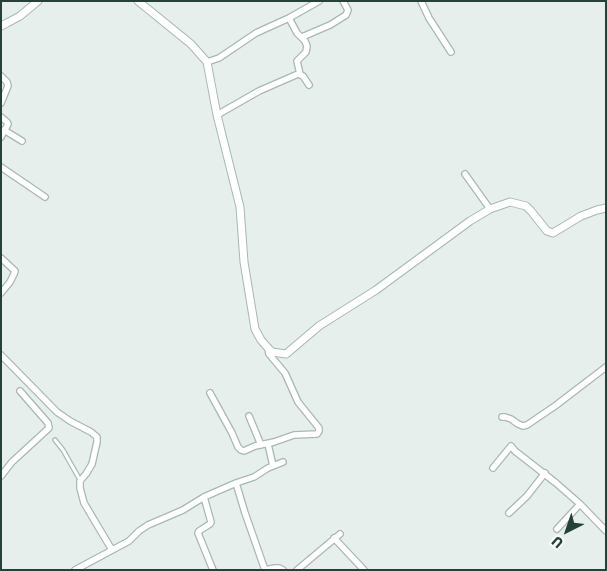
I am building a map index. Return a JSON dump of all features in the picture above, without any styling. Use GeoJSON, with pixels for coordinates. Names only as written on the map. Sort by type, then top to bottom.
{"type":"FeatureCollection","features":[{"type":"Feature","properties":{"kind":"street"},"geometry":{"type":"LineString","coordinates":[[1,26],[20,16],[38,1]]}},
{"type":"Feature","properties":{"kind":"street"},"geometry":{"type":"LineString","coordinates":[[138,1],[191,44],[207,62],[217,115],[240,207],[244,262],[255,329],[261,340],[272,352],[286,354]]}},
{"type":"Feature","properties":{"kind":"street"},"geometry":{"type":"LineString","coordinates":[[207,62],[219,58],[256,33],[289,18],[319,1]]}},
{"type":"Feature","properties":{"kind":"street"},"geometry":{"type":"LineString","coordinates":[[302,37],[346,15],[348,10],[343,1]]}},
{"type":"Feature","properties":{"kind":"street"},"geometry":{"type":"LineString","coordinates":[[421,1],[451,52]]}},
{"type":"Feature","properties":{"kind":"street"},"geometry":{"type":"LineString","coordinates":[[289,18],[305,41],[307,49],[297,61],[300,74],[309,85]]}},
{"type":"Feature","properties":{"kind":"street"},"geometry":{"type":"LineString","coordinates":[[217,115],[265,88],[300,74]]}},
{"type":"Feature","properties":{"kind":"street"},"geometry":{"type":"LineString","coordinates":[[1,76],[8,86],[1,103]]}},
{"type":"Feature","properties":{"kind":"street"},"geometry":{"type":"LineString","coordinates":[[1,117],[8,124],[3,134],[22,141]]}},
{"type":"Feature","properties":{"kind":"street"},"geometry":{"type":"LineString","coordinates":[[1,167],[45,197]]}},
{"type":"Feature","properties":{"kind":"street"},"geometry":{"type":"LineString","coordinates":[[465,174],[490,209]]}},
{"type":"Feature","properties":{"kind":"street"},"geometry":{"type":"LineString","coordinates":[[280,367],[281,360],[286,354],[319,326],[376,290],[470,221],[490,209],[510,202],[526,206],[547,231],[553,233],[581,216],[606,207]]}},
{"type":"Feature","properties":{"kind":"street"},"geometry":{"type":"LineString","coordinates":[[1,258],[15,271],[10,282],[1,293]]}},
{"type":"Feature","properties":{"kind":"street"},"geometry":{"type":"LineString","coordinates":[[210,393],[241,450],[266,446],[294,434],[317,434],[320,431],[319,428],[298,402],[289,380],[269,354],[268,348]]}},
{"type":"Feature","properties":{"kind":"street"},"geometry":{"type":"LineString","coordinates":[[1,354],[57,412],[70,422],[92,432],[97,437],[92,464],[80,481],[80,488],[84,503],[112,550]]}},
{"type":"Feature","properties":{"kind":"street"},"geometry":{"type":"LineString","coordinates":[[502,418],[511,419],[523,426],[528,425],[606,366]]}},
{"type":"Feature","properties":{"kind":"street"},"geometry":{"type":"LineString","coordinates":[[1,476],[12,462],[49,428],[48,424],[20,391]]}},
{"type":"Feature","properties":{"kind":"street"},"geometry":{"type":"LineString","coordinates":[[249,416],[266,446],[272,465]]}},
{"type":"Feature","properties":{"kind":"street"},"geometry":{"type":"LineString","coordinates":[[493,468],[511,446],[580,504],[606,531]]}},
{"type":"Feature","properties":{"kind":"street"},"geometry":{"type":"LineString","coordinates":[[76,569],[129,541],[148,525],[183,510],[204,497],[254,477],[272,465],[284,462]]}},
{"type":"Feature","properties":{"kind":"street"},"geometry":{"type":"LineString","coordinates":[[508,513],[527,496],[545,473]]}},
{"type":"Feature","properties":{"kind":"street"},"geometry":{"type":"LineString","coordinates":[[236,483],[265,570],[279,568],[283,570]]}},
{"type":"Feature","properties":{"kind":"street"},"geometry":{"type":"LineString","coordinates":[[204,497],[211,522],[198,533],[213,570]]}},
{"type":"Feature","properties":{"kind":"street"},"geometry":{"type":"LineString","coordinates":[[558,528],[580,504]]}},
{"type":"Feature","properties":{"kind":"street"},"geometry":{"type":"LineString","coordinates":[[600,525],[606,519]]}},
{"type":"Feature","properties":{"kind":"street"},"geometry":{"type":"LineString","coordinates":[[297,570],[337,536],[364,570]]}},
{"type":"Feature","properties":{"kind":"lane"},"geometry":{"type":"LineString","coordinates":[[55,440],[63,450],[80,481]]}}]}
